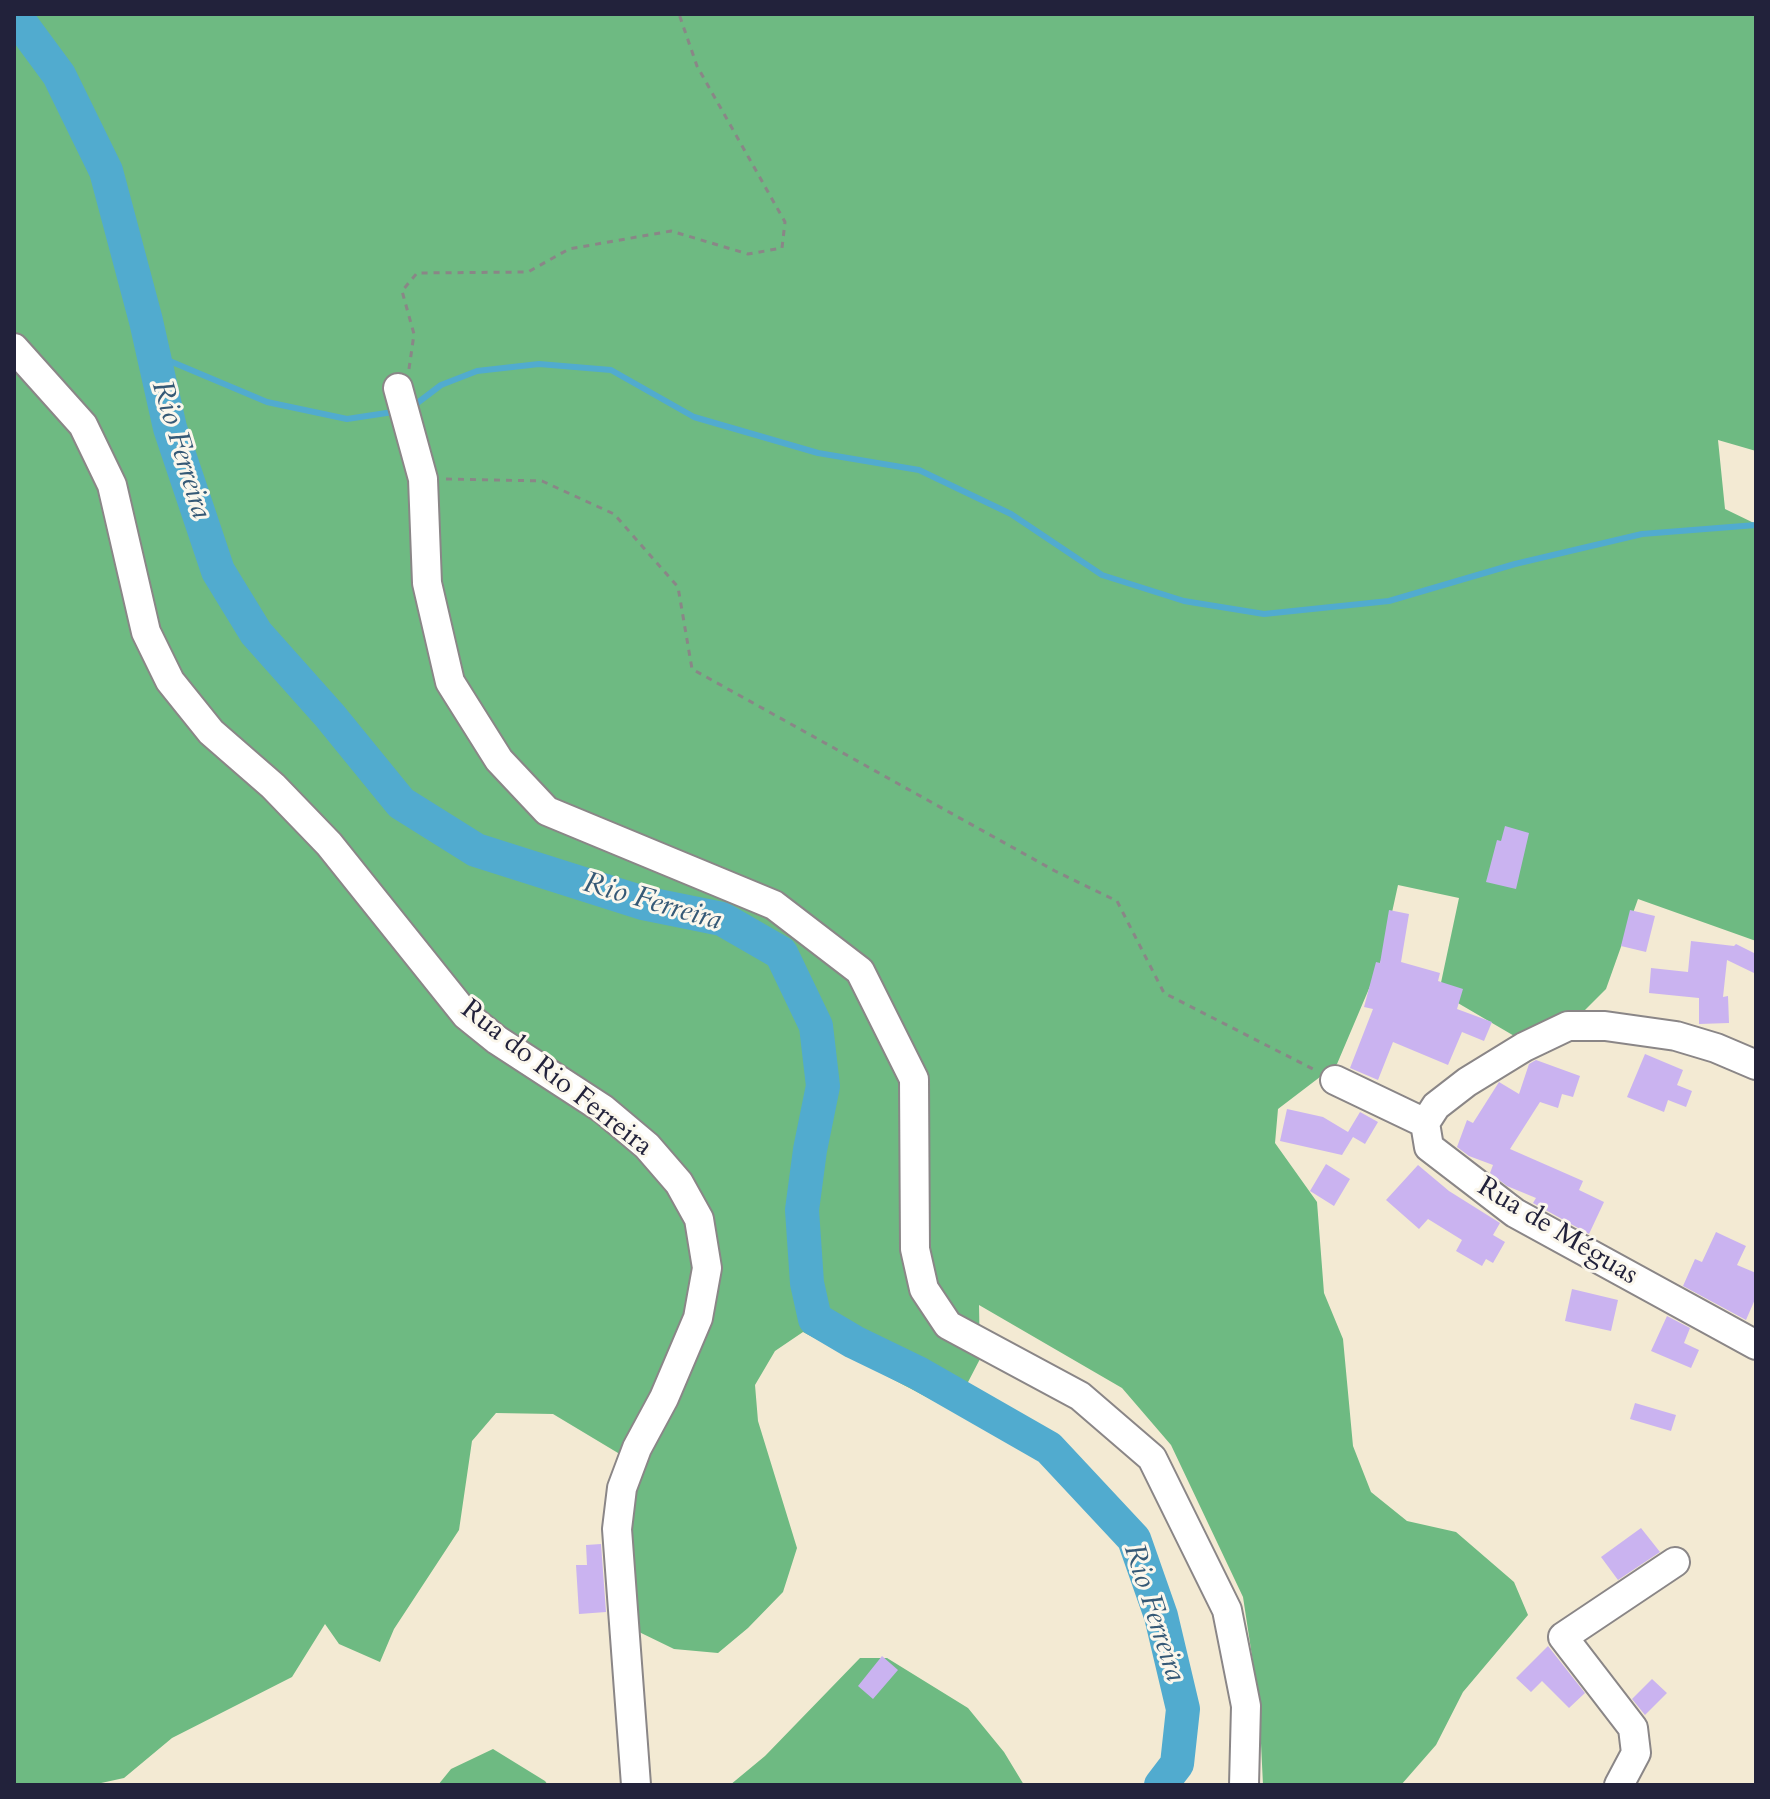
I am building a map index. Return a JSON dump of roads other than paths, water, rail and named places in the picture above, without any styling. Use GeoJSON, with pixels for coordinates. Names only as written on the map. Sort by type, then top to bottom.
{"type":"FeatureCollection","features":[{"type":"Feature","properties":{"kind":"street","name":"Rua do Rio Ferreira"},"geometry":{"type":"LineString","coordinates":[[14,348],[83,425],[112,485],[146,632],[170,681],[211,732],[273,786],[329,844],[466,1015],[497,1040],[603,1109],[647,1146],[679,1183],[699,1219],[707,1268],[698,1318],[664,1398],[637,1448],[622,1488],[617,1529],[636,1785]]}},
{"type":"Feature","properties":{"kind":"street"},"geometry":{"type":"LineString","coordinates":[[398,388],[423,479],[427,583],[450,682],[499,760],[547,811],[774,905],[860,971],[914,1079],[915,1249],[924,1289],[948,1325],[1080,1396],[1152,1458],[1227,1610],[1246,1706],[1244,1785]]}},
{"type":"Feature","properties":{"kind":"street"},"geometry":{"type":"LineString","coordinates":[[1335,1080],[1425,1123],[1436,1106],[1467,1082],[1524,1047],[1568,1026],[1605,1026],[1676,1036],[1756,1065]]}},
{"type":"Feature","properties":{"kind":"street","name":"Rua de Méguas"},"geometry":{"type":"LineString","coordinates":[[1425,1123],[1429,1147],[1515,1213],[1756,1345]]}},
{"type":"Feature","properties":{"kind":"street"},"geometry":{"type":"LineString","coordinates":[[1619,1785],[1636,1753],[1633,1728],[1563,1637],[1675,1562]]}},
{"type":"Feature","properties":{"kind":"waterway","name":"Rio Ferreira"},"geometry":{"type":"LineString","coordinates":[[14,14],[59,75],[106,171],[146,321],[170,428],[218,571],[256,633],[330,716],[401,803],[476,850],[643,903],[722,919],[781,953],[816,1026],[823,1086],[802,1210],[807,1283],[815,1319],[918,1373],[1049,1448],[1134,1539],[1161,1616],[1183,1709],[1177,1764],[1161,1785]]}},
{"type":"Feature","properties":{"kind":"waterway"},"geometry":{"type":"LineString","coordinates":[[153,354],[267,402],[347,419],[393,412]]}},
{"type":"Feature","properties":{"kind":"waterway"},"geometry":{"type":"LineString","coordinates":[[416,404],[441,385],[477,371],[539,364],[611,370],[694,417],[818,453],[919,470],[1011,514],[1102,575],[1184,601],[1264,614],[1389,601],[1515,564],[1642,534],[1756,525]]}}]}
